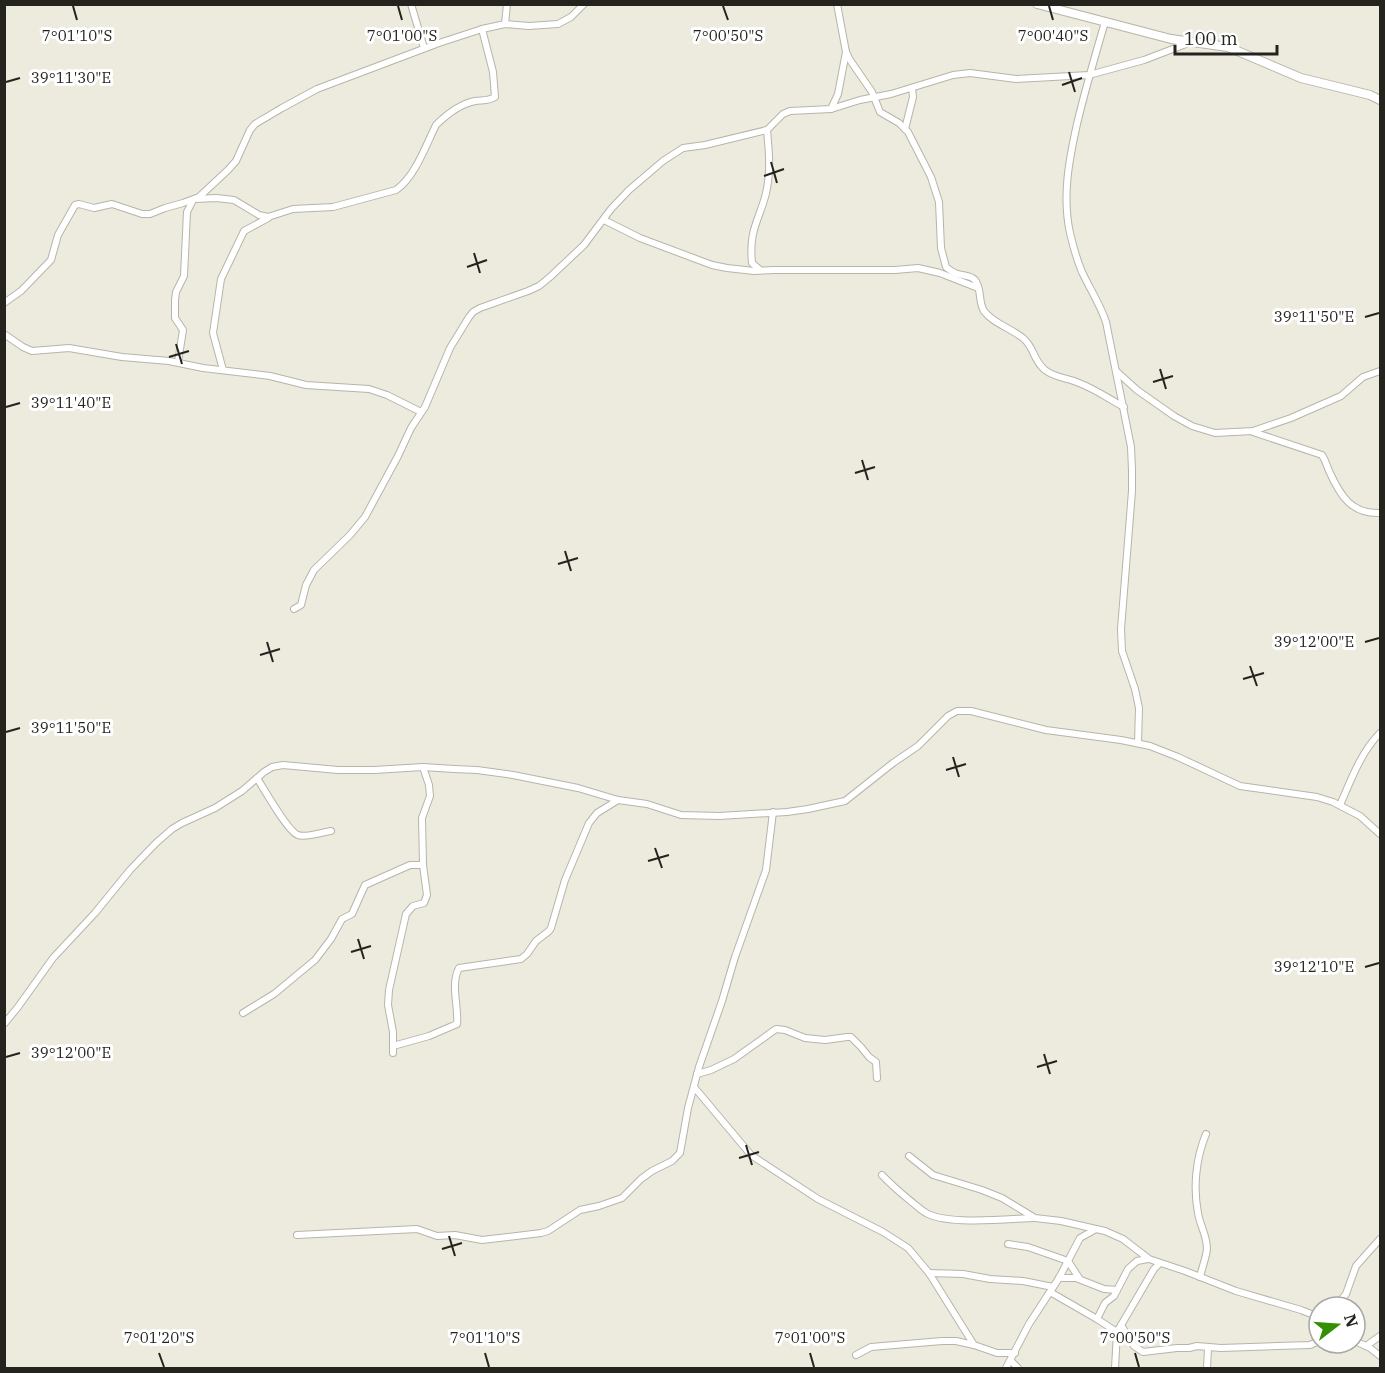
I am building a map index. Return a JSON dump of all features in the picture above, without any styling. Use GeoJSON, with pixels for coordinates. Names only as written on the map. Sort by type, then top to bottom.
{"type":"FeatureCollection","features":[{"type":"Feature","properties":{"kind":"street"},"geometry":{"type":"LineString","coordinates":[[411,4],[424,48]]}},
{"type":"Feature","properties":{"kind":"street"},"geometry":{"type":"LineString","coordinates":[[505,24],[507,4]]}},
{"type":"Feature","properties":{"kind":"street"},"geometry":{"type":"LineString","coordinates":[[4,303],[21,291],[51,260],[58,235],[75,205],[94,208],[115,204],[142,214],[150,214],[194,199],[211,187],[234,164],[255,124],[317,89],[424,48],[483,29],[505,24],[529,26],[558,24],[571,17],[584,4]]}},
{"type":"Feature","properties":{"kind":"street"},"geometry":{"type":"LineString","coordinates":[[837,4],[846,52],[869,87],[880,111],[895,120],[912,138],[938,195],[944,263],[951,271],[974,279],[984,311],[1024,338],[1036,361],[1045,370],[1092,389],[1124,407]]}},
{"type":"Feature","properties":{"kind":"street"},"geometry":{"type":"LineString","coordinates":[[1037,4],[1066,8],[1105,22],[1171,39],[1233,49],[1301,78],[1370,95],[1380,100]]}},
{"type":"Feature","properties":{"kind":"street"},"geometry":{"type":"LineString","coordinates":[[1105,22],[1089,75],[1068,165],[1068,218],[1075,252],[1104,317],[1131,447],[1132,481],[1121,629],[1122,651],[1135,688],[1139,708],[1138,743]]}},
{"type":"Feature","properties":{"kind":"street"},"geometry":{"type":"LineString","coordinates":[[223,370],[213,333],[221,279],[246,229],[268,217],[293,209],[324,208],[343,204],[391,192],[401,186],[410,175],[436,125],[441,120],[463,104],[491,100],[495,97],[493,72],[483,29]]}},
{"type":"Feature","properties":{"kind":"street"},"geometry":{"type":"LineString","coordinates":[[294,609],[301,605],[306,585],[317,566],[365,517],[434,388],[446,354],[473,312],[538,286],[575,255],[629,190],[679,150],[687,146],[705,146],[767,130],[786,112],[831,109],[962,73],[1016,79],[1089,75],[1144,60],[1191,42]]}},
{"type":"Feature","properties":{"kind":"street"},"geometry":{"type":"LineString","coordinates":[[831,109],[838,94],[846,52]]}},
{"type":"Feature","properties":{"kind":"street"},"geometry":{"type":"LineString","coordinates":[[905,129],[913,97],[912,88]]}},
{"type":"Feature","properties":{"kind":"street"},"geometry":{"type":"LineString","coordinates":[[762,271],[752,262],[751,244],[768,184],[770,159],[767,130]]}},
{"type":"Feature","properties":{"kind":"street"},"geometry":{"type":"LineString","coordinates":[[194,199],[230,199],[259,215],[268,217]]}},
{"type":"Feature","properties":{"kind":"street"},"geometry":{"type":"LineString","coordinates":[[178,362],[183,330],[175,318],[175,300],[176,292],[184,276],[187,212],[194,199]]}},
{"type":"Feature","properties":{"kind":"street"},"geometry":{"type":"LineString","coordinates":[[604,220],[640,238],[712,264],[754,272],[918,268],[940,273],[978,288]]}},
{"type":"Feature","properties":{"kind":"street"},"geometry":{"type":"LineString","coordinates":[[4,334],[32,351],[69,348],[122,357],[178,362],[306,384],[369,389],[421,412]]}},
{"type":"Feature","properties":{"kind":"street"},"geometry":{"type":"LineString","coordinates":[[1116,371],[1156,404],[1192,426],[1215,433],[1253,431],[1330,401],[1347,392],[1364,377],[1380,371]]}},
{"type":"Feature","properties":{"kind":"street"},"geometry":{"type":"LineString","coordinates":[[1253,431],[1320,454],[1324,457],[1332,477],[1348,504],[1372,513],[1380,513]]}},
{"type":"Feature","properties":{"kind":"street"},"geometry":{"type":"LineString","coordinates":[[4,1024],[53,958],[156,843],[182,823],[215,808],[272,767],[283,765],[338,770],[423,767],[477,770],[578,788],[618,800],[647,804],[681,815],[726,816],[808,809],[845,801],[892,763],[918,746],[951,713],[971,711],[1046,730],[1138,743],[1172,754],[1240,786],[1317,797],[1340,805],[1360,816],[1380,834]]}},
{"type":"Feature","properties":{"kind":"street"},"geometry":{"type":"LineString","coordinates":[[1340,805],[1353,774],[1380,733]]}},
{"type":"Feature","properties":{"kind":"street"},"geometry":{"type":"LineString","coordinates":[[423,767],[428,780],[430,796],[422,818],[423,865],[427,895],[423,903],[413,906],[406,914],[388,998],[393,1049],[457,1024],[456,990],[459,968],[521,959],[536,942],[549,932],[565,880],[589,823],[597,813],[618,800]]}},
{"type":"Feature","properties":{"kind":"street"},"geometry":{"type":"LineString","coordinates":[[256,778],[296,834],[304,836],[331,831]]}},
{"type":"Feature","properties":{"kind":"street"},"geometry":{"type":"LineString","coordinates":[[297,1235],[417,1228],[437,1236],[455,1234],[482,1240],[544,1232],[580,1210],[622,1198],[641,1179],[675,1159],[680,1153],[697,1074],[766,870],[773,812]]}},
{"type":"Feature","properties":{"kind":"street"},"geometry":{"type":"LineString","coordinates":[[243,1013],[274,994],[315,960],[331,939],[342,919],[352,914],[365,885],[410,865],[423,865]]}},
{"type":"Feature","properties":{"kind":"street"},"geometry":{"type":"LineString","coordinates":[[697,1074],[734,1059],[773,1031],[781,1029],[805,1038],[829,1040],[851,1037],[876,1062],[876,1078]]}},
{"type":"Feature","properties":{"kind":"street"},"geometry":{"type":"LineString","coordinates":[[694,1087],[751,1155],[818,1199],[883,1232],[915,1255],[929,1273],[974,1345]]}},
{"type":"Feature","properties":{"kind":"street"},"geometry":{"type":"LineString","coordinates":[[1200,1277],[1207,1248],[1206,1233],[1198,1214],[1196,1188],[1200,1153],[1206,1134]]}},
{"type":"Feature","properties":{"kind":"street"},"geometry":{"type":"LineString","coordinates":[[909,1156],[933,1175],[1002,1198],[1035,1218]]}},
{"type":"Feature","properties":{"kind":"street"},"geometry":{"type":"LineString","coordinates":[[882,1175],[895,1190],[930,1215],[972,1220],[1035,1218],[1068,1222],[1106,1231],[1123,1239],[1148,1258],[1160,1263],[1236,1291],[1307,1312]]}},
{"type":"Feature","properties":{"kind":"street"},"geometry":{"type":"LineString","coordinates":[[1009,1364],[1029,1324],[1059,1278],[1080,1238],[1096,1229]]}},
{"type":"Feature","properties":{"kind":"street"},"geometry":{"type":"LineString","coordinates":[[1345,1295],[1356,1266],[1380,1239]]}},
{"type":"Feature","properties":{"kind":"street"},"geometry":{"type":"LineString","coordinates":[[1008,1244],[1028,1247],[1068,1261],[1080,1279]]}},
{"type":"Feature","properties":{"kind":"street"},"geometry":{"type":"LineString","coordinates":[[1098,1319],[1105,1303],[1112,1298],[1128,1269],[1133,1264],[1148,1258]]}},
{"type":"Feature","properties":{"kind":"street"},"geometry":{"type":"LineString","coordinates":[[1115,1368],[1117,1332],[1154,1269],[1160,1263]]}},
{"type":"Feature","properties":{"kind":"street"},"geometry":{"type":"LineString","coordinates":[[929,1273],[960,1273],[990,1279],[1023,1281],[1052,1289],[1117,1332]]}},
{"type":"Feature","properties":{"kind":"street"},"geometry":{"type":"LineString","coordinates":[[1059,1278],[1080,1279],[1104,1289],[1117,1290]]}},
{"type":"Feature","properties":{"kind":"street"},"geometry":{"type":"LineString","coordinates":[[1121,1325],[1137,1350],[1143,1352],[1199,1346],[1208,1348],[1307,1345]]}},
{"type":"Feature","properties":{"kind":"street"},"geometry":{"type":"LineString","coordinates":[[1367,1345],[1380,1336]]}},
{"type":"Feature","properties":{"kind":"street"},"geometry":{"type":"LineString","coordinates":[[856,1355],[871,1347],[947,1341],[974,1345],[997,1353],[1015,1353]]}},
{"type":"Feature","properties":{"kind":"street"},"geometry":{"type":"LineString","coordinates":[[1367,1347],[1380,1356]]}},
{"type":"Feature","properties":{"kind":"street"},"geometry":{"type":"LineString","coordinates":[[1207,1368],[1208,1348]]}},
{"type":"Feature","properties":{"kind":"street"},"geometry":{"type":"LineString","coordinates":[[997,1353],[1009,1364],[1018,1368]]}}]}
